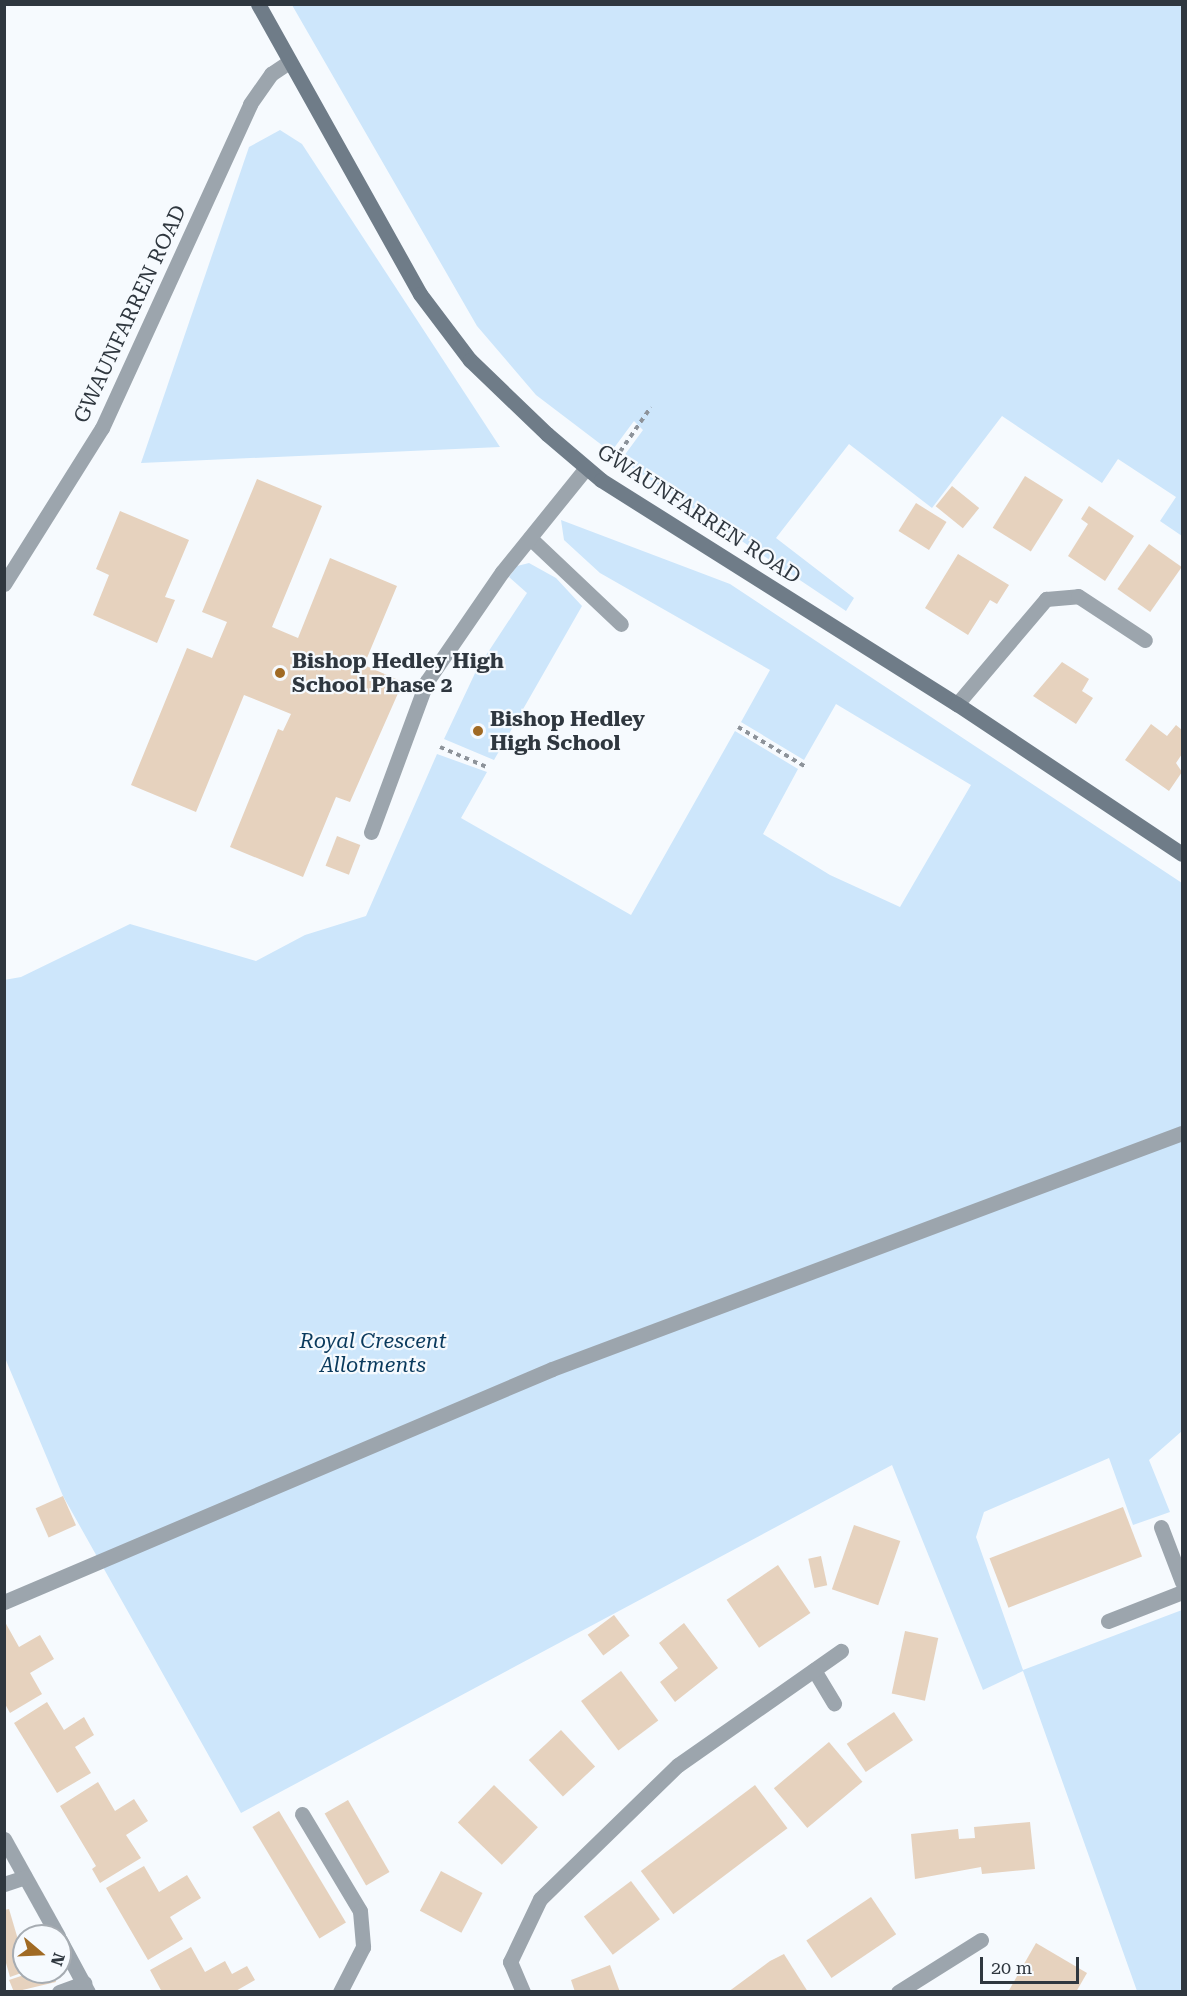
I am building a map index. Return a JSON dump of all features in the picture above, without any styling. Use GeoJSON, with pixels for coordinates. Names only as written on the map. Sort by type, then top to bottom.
{"type":"FeatureCollection","features":[{"type":"Feature","properties":{"kind":"street","name":"GWAUNFARREN ROAD"},"geometry":{"type":"LineString","coordinates":[[258,4],[420,294],[470,360],[586,468],[957,704],[1182,854]]}},
{"type":"Feature","properties":{"kind":"street","name":"GWAUNFARREN ROAD"},"geometry":{"type":"LineString","coordinates":[[4,584],[102,428],[250,104],[271,74],[289,62]]}},
{"type":"Feature","properties":{"kind":"street"},"geometry":{"type":"LineString","coordinates":[[370,832],[427,681],[530,538],[586,468]]}},
{"type":"Feature","properties":{"kind":"street"},"geometry":{"type":"LineString","coordinates":[[530,538],[621,624]]}},
{"type":"Feature","properties":{"kind":"street"},"geometry":{"type":"LineString","coordinates":[[957,704],[1046,599],[1078,596],[1144,640]]}},
{"type":"Feature","properties":{"kind":"street"},"geometry":{"type":"LineString","coordinates":[[4,1602],[552,1369],[1182,1133]]}},
{"type":"Feature","properties":{"kind":"street"},"geometry":{"type":"LineString","coordinates":[[1161,1527],[1182,1582]]}},
{"type":"Feature","properties":{"kind":"street"},"geometry":{"type":"LineString","coordinates":[[1108,1621],[1182,1592]]}},
{"type":"Feature","properties":{"kind":"street"},"geometry":{"type":"LineString","coordinates":[[523,1992],[510,1962],[540,1899],[678,1765],[841,1651]]}},
{"type":"Feature","properties":{"kind":"street"},"geometry":{"type":"LineString","coordinates":[[814,1670],[834,1703]]}},
{"type":"Feature","properties":{"kind":"street"},"geometry":{"type":"LineString","coordinates":[[302,1814],[360,1911],[363,1947],[340,1992]]}},
{"type":"Feature","properties":{"kind":"street"},"geometry":{"type":"LineString","coordinates":[[4,1839],[51,1924]]}},
{"type":"Feature","properties":{"kind":"street"},"geometry":{"type":"LineString","coordinates":[[4,1884],[25,1877]]}},
{"type":"Feature","properties":{"kind":"street"},"geometry":{"type":"LineString","coordinates":[[898,1992],[981,1940]]}},
{"type":"Feature","properties":{"kind":"street"},"geometry":{"type":"LineString","coordinates":[[59,1992],[86,1987],[72,1962]]}},
{"type":"Feature","properties":{"kind":"path"},"geometry":{"type":"LineString","coordinates":[[616,457],[651,407]]}},
{"type":"Feature","properties":{"kind":"path"},"geometry":{"type":"LineString","coordinates":[[738,727],[806,767]]}},
{"type":"Feature","properties":{"kind":"path"},"geometry":{"type":"LineString","coordinates":[[440,747],[489,768]]}},
{"type":"Feature","properties":{"kind":"green space"},"geometry":{"type":"Polygon","coordinates":[[[292,5],[1182,5],[1182,536],[1160,521],[1176,497],[1118,459],[1102,483],[1002,416],[932,508],[849,444],[776,538],[854,598],[846,611],[621,460],[643,430],[634,421],[611,452],[536,395],[477,326],[292,5]]]}},
{"type":"Feature","properties":{"kind":"green space"},"geometry":{"type":"Polygon","coordinates":[[[280,130],[302,144],[500,447],[141,463],[249,147],[280,130]]]}},
{"type":"Feature","properties":{"kind":"green space","name":"Royal Crescent Allotments"},"geometry":{"type":"Polygon","coordinates":[[[561,520],[730,584],[1182,883],[1182,1431],[1149,1460],[1170,1512],[1133,1525],[1109,1458],[984,1512],[976,1537],[1023,1670],[1182,1610],[1182,1991],[1137,1991],[1023,1671],[983,1690],[892,1465],[241,1813],[63,1496],[5,1358],[4,980],[21,977],[130,924],[256,961],[305,935],[366,916],[437,754],[487,772],[461,818],[631,915],[735,731],[798,769],[763,834],[830,875],[900,907],[971,785],[836,704],[804,760],[741,722],[770,670],[600,573],[564,540],[561,520]]]}},
{"type":"Feature","properties":{"kind":"green space"},"geometry":{"type":"Polygon","coordinates":[[[529,563],[556,578],[582,606],[494,760],[444,739],[477,669],[527,593],[509,577],[517,566],[529,563]]]}},
{"type":"Feature","properties":{"kind":"building"},"geometry":{"type":"Polygon","coordinates":[[[1025,476],[1063,500],[1031,552],[993,528],[1025,476]]]}},
{"type":"Feature","properties":{"kind":"building","name":"Bishop Hedley High School Phase 2"},"geometry":{"type":"Polygon","coordinates":[[[257,479],[322,506],[272,627],[298,638],[330,558],[397,586],[364,665],[403,682],[350,802],[336,797],[303,877],[230,847],[278,729],[283,731],[291,714],[244,695],[196,812],[131,785],[187,648],[212,658],[227,622],[202,612],[257,479]]]}},
{"type":"Feature","properties":{"kind":"building"},"geometry":{"type":"Polygon","coordinates":[[[952,486],[979,508],[963,528],[936,506],[952,486]]]}},
{"type":"Feature","properties":{"kind":"building"},"geometry":{"type":"Polygon","coordinates":[[[916,503],[947,522],[929,550],[899,531],[916,503]]]}},
{"type":"Feature","properties":{"kind":"building"},"geometry":{"type":"Polygon","coordinates":[[[1089,506],[1134,536],[1105,581],[1068,556],[1088,524],[1081,519],[1089,506]]]}},
{"type":"Feature","properties":{"kind":"building"},"geometry":{"type":"Polygon","coordinates":[[[120,511],[189,540],[165,597],[175,600],[157,643],[93,615],[109,575],[96,569],[120,511]]]}},
{"type":"Feature","properties":{"kind":"building"},"geometry":{"type":"Polygon","coordinates":[[[1149,544],[1182,567],[1150,612],[1117,589],[1149,544]]]}},
{"type":"Feature","properties":{"kind":"building"},"geometry":{"type":"Polygon","coordinates":[[[958,554],[1009,585],[997,604],[990,600],[968,635],[925,608],[958,554]]]}},
{"type":"Feature","properties":{"kind":"building"},"geometry":{"type":"Polygon","coordinates":[[[1062,662],[1089,679],[1082,691],[1093,698],[1076,724],[1033,696],[1062,662]]]}},
{"type":"Feature","properties":{"kind":"building"},"geometry":{"type":"Polygon","coordinates":[[[1151,724],[1167,736],[1176,725],[1182,730],[1182,754],[1176,763],[1182,772],[1169,791],[1125,760],[1151,724]]]}},
{"type":"Feature","properties":{"kind":"building"},"geometry":{"type":"Polygon","coordinates":[[[337,836],[360,845],[349,875],[326,866],[337,836]]]}},
{"type":"Feature","properties":{"kind":"building"},"geometry":{"type":"Polygon","coordinates":[[[63,1496],[76,1525],[49,1537],[36,1508],[63,1496]]]}},
{"type":"Feature","properties":{"kind":"building"},"geometry":{"type":"Polygon","coordinates":[[[1123,1507],[1142,1556],[1008,1608],[989,1558],[1123,1507]]]}},
{"type":"Feature","properties":{"kind":"building"},"geometry":{"type":"Polygon","coordinates":[[[854,1525],[900,1541],[878,1605],[832,1589],[854,1525]]]}},
{"type":"Feature","properties":{"kind":"building"},"geometry":{"type":"Polygon","coordinates":[[[821,1556],[827,1585],[815,1588],[808,1559],[821,1556]]]}},
{"type":"Feature","properties":{"kind":"building"},"geometry":{"type":"Polygon","coordinates":[[[778,1565],[810,1613],[759,1648],[727,1600],[778,1565]]]}},
{"type":"Feature","properties":{"kind":"building"},"geometry":{"type":"Polygon","coordinates":[[[614,1615],[630,1636],[603,1656],[588,1635],[614,1615]]]}},
{"type":"Feature","properties":{"kind":"building"},"geometry":{"type":"Polygon","coordinates":[[[5,1622],[19,1647],[40,1635],[54,1659],[30,1673],[42,1694],[10,1713],[5,1704],[5,1622]]]}},
{"type":"Feature","properties":{"kind":"building"},"geometry":{"type":"Polygon","coordinates":[[[684,1623],[718,1668],[675,1702],[660,1682],[678,1668],[659,1643],[684,1623]]]}},
{"type":"Feature","properties":{"kind":"building"},"geometry":{"type":"Polygon","coordinates":[[[905,1631],[938,1638],[925,1701],[892,1694],[905,1631]]]}},
{"type":"Feature","properties":{"kind":"building"},"geometry":{"type":"Polygon","coordinates":[[[621,1671],[658,1721],[618,1751],[581,1701],[621,1671]]]}},
{"type":"Feature","properties":{"kind":"building"},"geometry":{"type":"Polygon","coordinates":[[[47,1702],[64,1730],[84,1717],[94,1735],[75,1747],[91,1773],[57,1793],[14,1723],[47,1702]]]}},
{"type":"Feature","properties":{"kind":"building"},"geometry":{"type":"Polygon","coordinates":[[[894,1712],[913,1740],[866,1772],[847,1744],[894,1712]]]}},
{"type":"Feature","properties":{"kind":"building"},"geometry":{"type":"Polygon","coordinates":[[[561,1730],[595,1767],[563,1797],[529,1760],[561,1730]]]}},
{"type":"Feature","properties":{"kind":"building"},"geometry":{"type":"Polygon","coordinates":[[[829,1742],[862,1782],[807,1828],[774,1788],[829,1742]]]}},
{"type":"Feature","properties":{"kind":"building"},"geometry":{"type":"Polygon","coordinates":[[[98,1782],[115,1811],[134,1799],[148,1821],[126,1835],[141,1858],[100,1883],[92,1869],[96,1866],[60,1806],[98,1782]]]}},
{"type":"Feature","properties":{"kind":"building"},"geometry":{"type":"Polygon","coordinates":[[[494,1785],[538,1827],[502,1865],[458,1822],[494,1785]]]}},
{"type":"Feature","properties":{"kind":"building"},"geometry":{"type":"Polygon","coordinates":[[[755,1785],[787,1828],[673,1914],[641,1871],[755,1785]]]}},
{"type":"Feature","properties":{"kind":"building"},"geometry":{"type":"Polygon","coordinates":[[[348,1800],[390,1872],[366,1885],[325,1814],[348,1800]]]}},
{"type":"Feature","properties":{"kind":"building"},"geometry":{"type":"Polygon","coordinates":[[[279,1811],[346,1922],[319,1938],[252,1827],[279,1811]]]}},
{"type":"Feature","properties":{"kind":"building"},"geometry":{"type":"Polygon","coordinates":[[[1030,1822],[1035,1869],[982,1874],[981,1867],[915,1879],[911,1834],[958,1829],[959,1839],[975,1838],[974,1827],[1030,1822]]]}},
{"type":"Feature","properties":{"kind":"building"},"geometry":{"type":"Polygon","coordinates":[[[144,1866],[159,1892],[187,1875],[201,1898],[170,1917],[183,1939],[148,1960],[106,1888],[144,1866]]]}},
{"type":"Feature","properties":{"kind":"building"},"geometry":{"type":"Polygon","coordinates":[[[441,1871],[482,1893],[461,1933],[420,1911],[441,1871]]]}},
{"type":"Feature","properties":{"kind":"building"},"geometry":{"type":"Polygon","coordinates":[[[631,1881],[660,1919],[613,1955],[584,1917],[631,1881]]]}},
{"type":"Feature","properties":{"kind":"building"},"geometry":{"type":"Polygon","coordinates":[[[871,1897],[896,1934],[831,1978],[806,1941],[871,1897]]]}},
{"type":"Feature","properties":{"kind":"building"},"geometry":{"type":"Polygon","coordinates":[[[9,1909],[13,1924],[12,1976],[10,1977],[4,1956],[4,1910],[9,1909]]]}},
{"type":"Feature","properties":{"kind":"building"},"geometry":{"type":"Polygon","coordinates":[[[1036,1943],[1087,1973],[1076,1992],[1008,1992],[1036,1943]]]}},
{"type":"Feature","properties":{"kind":"building"},"geometry":{"type":"Polygon","coordinates":[[[191,1947],[205,1972],[225,1961],[232,1974],[247,1966],[255,1980],[234,1992],[162,1992],[150,1970],[191,1947]]]}},
{"type":"Feature","properties":{"kind":"building"},"geometry":{"type":"Polygon","coordinates":[[[784,1954],[808,1992],[728,1992],[770,1961],[784,1954]]]}},
{"type":"Feature","properties":{"kind":"building"},"geometry":{"type":"Polygon","coordinates":[[[610,1965],[620,1992],[575,1992],[571,1980],[610,1965]]]}},
{"type":"Feature","properties":{"kind":"building"},"geometry":{"type":"Polygon","coordinates":[[[12,1979],[12,1984],[48,1984],[14,1992],[9,1980],[12,1979]]]}},
{"type":"Feature","properties":{"kind":"place","name":"Bishop Hedley High School Phase 2"},"geometry":{"type":"Point","coordinates":[280,673]}},
{"type":"Feature","properties":{"kind":"place","name":"Bishop Hedley High School"},"geometry":{"type":"Point","coordinates":[478,731]}}]}
